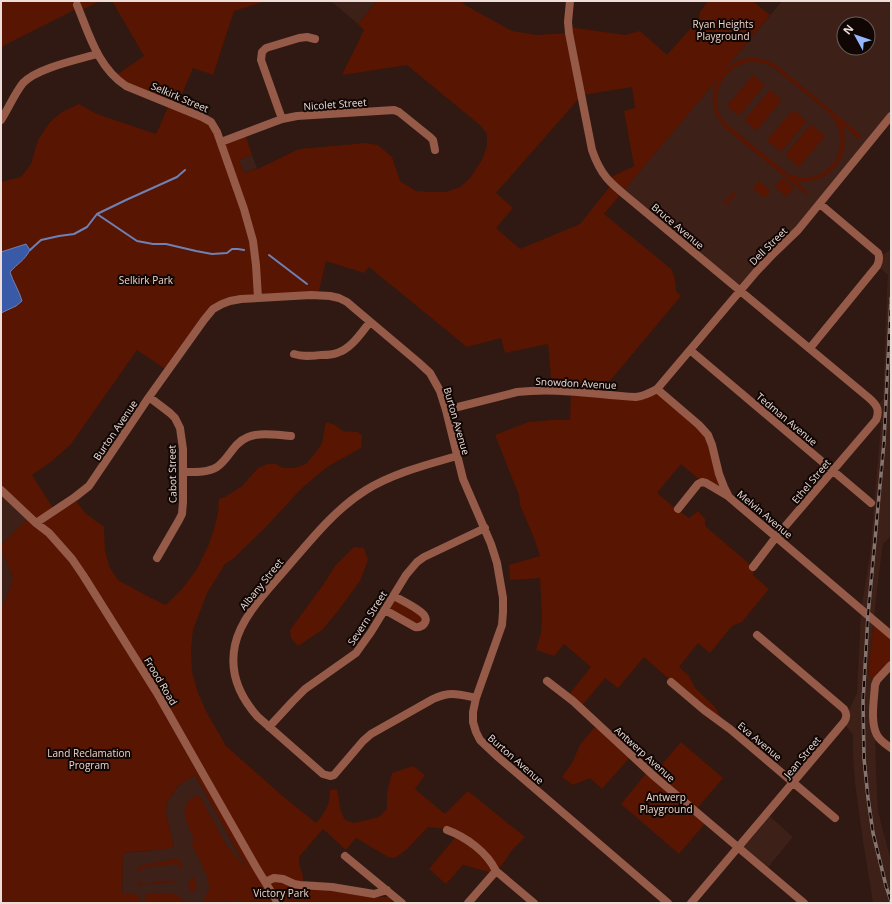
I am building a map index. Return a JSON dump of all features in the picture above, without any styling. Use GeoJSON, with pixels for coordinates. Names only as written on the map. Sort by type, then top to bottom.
{"type":"FeatureCollection","features":[{"type":"Feature","properties":{"kind":"street","name":"Bruce Avenue"},"geometry":{"type":"LineString","coordinates":[[570,1],[568,22],[569,33],[592,150],[597,164],[602,172],[613,185],[870,398],[877,406]]}},
{"type":"Feature","properties":{"kind":"street","name":"Selkirk Street"},"geometry":{"type":"LineString","coordinates":[[77,5],[97,54],[117,79],[126,86],[207,119],[214,126],[244,209],[253,241],[258,298]]}},
{"type":"Feature","properties":{"kind":"street"},"geometry":{"type":"LineString","coordinates":[[282,119],[260,60],[262,52],[266,48],[299,38],[307,37],[315,39]]}},
{"type":"Feature","properties":{"kind":"street"},"geometry":{"type":"LineString","coordinates":[[1,120],[22,85],[30,77],[43,70],[97,54]]}},
{"type":"Feature","properties":{"kind":"street","name":"Nicolet Street"},"geometry":{"type":"LineString","coordinates":[[221,142],[282,119],[297,116],[394,110],[399,112],[430,137],[433,140],[435,150]]}},
{"type":"Feature","properties":{"kind":"street","name":"Dell Street"},"geometry":{"type":"LineString","coordinates":[[657,389],[764,263],[798,230],[891,116]]}},
{"type":"Feature","properties":{"kind":"street"},"geometry":{"type":"LineString","coordinates":[[810,348],[879,262],[878,253],[820,204]]}},
{"type":"Feature","properties":{"kind":"street","name":"Burton Avenue"},"geometry":{"type":"LineString","coordinates":[[36,523],[89,486],[149,397],[204,320],[213,310],[230,301],[258,298],[311,295],[330,296],[346,302],[430,373],[440,391],[446,410],[463,479],[485,528],[495,555],[503,598],[502,625],[476,698],[473,712],[473,722],[480,740],[487,748],[668,903]]}},
{"type":"Feature","properties":{"kind":"street"},"geometry":{"type":"LineString","coordinates":[[294,354],[307,357],[335,354],[348,347],[370,322]]}},
{"type":"Feature","properties":{"kind":"street","name":"Tedman Avenue"},"geometry":{"type":"LineString","coordinates":[[690,350],[871,502]]}},
{"type":"Feature","properties":{"kind":"street","name":"Snowdon Avenue"},"geometry":{"type":"LineString","coordinates":[[446,410],[517,392],[527,391],[562,390],[636,397],[646,395],[657,389]]}},
{"type":"Feature","properties":{"kind":"street","name":"Melvin Avenue"},"geometry":{"type":"LineString","coordinates":[[657,389],[699,425],[708,435],[719,474],[729,496],[891,635]]}},
{"type":"Feature","properties":{"kind":"street","name":"Cabot Street"},"geometry":{"type":"LineString","coordinates":[[149,397],[175,418],[180,428],[182,437],[182,514],[157,558]]}},
{"type":"Feature","properties":{"kind":"street","name":"Ethel Street"},"geometry":{"type":"LineString","coordinates":[[753,567],[776,537],[876,420],[878,415],[877,406]]}},
{"type":"Feature","properties":{"kind":"street"},"geometry":{"type":"LineString","coordinates":[[183,472],[201,471],[216,467],[237,444],[248,437],[263,435],[291,436]]}},
{"type":"Feature","properties":{"kind":"street","name":"Albany Street"},"geometry":{"type":"LineString","coordinates":[[457,456],[411,470],[382,481],[366,490],[336,513],[262,597],[244,622],[235,643],[234,672],[239,688],[246,702],[258,717],[323,774],[330,776],[334,775],[363,741],[371,734],[442,694],[450,693],[476,698]]}},
{"type":"Feature","properties":{"kind":"street"},"geometry":{"type":"LineString","coordinates":[[678,509],[698,484],[702,482],[729,496]]}},
{"type":"Feature","properties":{"kind":"street","name":"Frood Road"},"geometry":{"type":"LineString","coordinates":[[1,490],[36,523],[49,533],[72,559],[157,693],[278,903]]}},
{"type":"Feature","properties":{"kind":"street","name":"Severn Street"},"geometry":{"type":"LineString","coordinates":[[270,727],[305,689],[356,653],[364,643],[410,569],[424,557],[485,528]]}},
{"type":"Feature","properties":{"kind":"street"},"geometry":{"type":"LineString","coordinates":[[385,610],[415,627],[422,627],[424,624],[426,620],[425,616],[394,596]]}},
{"type":"Feature","properties":{"kind":"street","name":"Jean Street"},"geometry":{"type":"LineString","coordinates":[[691,903],[844,722],[847,714],[839,704],[757,635]]}},
{"type":"Feature","properties":{"kind":"street"},"geometry":{"type":"LineString","coordinates":[[891,665],[877,680],[875,685],[873,722],[877,735],[891,748]]}},
{"type":"Feature","properties":{"kind":"street","name":"Antwerp Avenue"},"geometry":{"type":"LineString","coordinates":[[547,681],[573,702],[656,777],[804,903]]}},
{"type":"Feature","properties":{"kind":"street","name":"Eva Avenue"},"geometry":{"type":"LineString","coordinates":[[671,682],[794,782],[835,818]]}},
{"type":"Feature","properties":{"kind":"street"},"geometry":{"type":"LineString","coordinates":[[447,830],[462,837],[482,852],[493,863],[496,870],[534,903]]}},
{"type":"Feature","properties":{"kind":"street"},"geometry":{"type":"LineString","coordinates":[[345,856],[402,903]]}},
{"type":"Feature","properties":{"kind":"street"},"geometry":{"type":"LineString","coordinates":[[468,903],[496,870]]}},
{"type":"Feature","properties":{"kind":"street"},"geometry":{"type":"LineString","coordinates":[[266,882],[274,878],[283,879],[300,885],[332,887],[374,894],[387,890]]}},
{"type":"Feature","properties":{"kind":"shaded area"},"geometry":{"type":"Polygon","coordinates":[[[331,1],[377,1],[358,24],[331,1]]]}},
{"type":"Feature","properties":{"kind":"shaded area"},"geometry":{"type":"Polygon","coordinates":[[[782,1],[891,1],[891,117],[740,291],[622,192],[782,1]]]}},
{"type":"Feature","properties":{"kind":"shaded area"},"geometry":{"type":"Polygon","coordinates":[[[252,155],[257,168],[244,173],[239,160],[252,155]]]}},
{"type":"Feature","properties":{"kind":"shaded area"},"geometry":{"type":"Polygon","coordinates":[[[891,226],[891,536],[883,544],[868,672],[874,684],[878,811],[891,861],[891,903],[873,903],[855,783],[853,735],[844,723],[857,693],[861,610],[870,555],[881,423],[876,420],[877,406],[883,399],[888,275],[878,266],[880,256],[890,250],[891,226]]]}},
{"type":"Feature","properties":{"kind":"shaded area"},"geometry":{"type":"Polygon","coordinates":[[[1,490],[30,517],[1,545],[1,490]]]}},
{"type":"Feature","properties":{"kind":"shaded area"},"geometry":{"type":"Polygon","coordinates":[[[1,547],[13,579],[4,604],[1,606],[1,547]]]}},
{"type":"Feature","properties":{"kind":"shaded area"},"geometry":{"type":"Polygon","coordinates":[[[195,775],[255,883],[261,903],[122,903],[123,853],[149,851],[174,846],[166,814],[167,802],[180,784],[195,775]]]}},
{"type":"Feature","properties":{"kind":"shaded area"},"geometry":{"type":"Polygon","coordinates":[[[767,814],[793,837],[765,871],[738,848],[767,814]]]}},
{"type":"Feature","properties":{"kind":"green space"},"geometry":{"type":"Polygon","coordinates":[[[1,1],[100,1],[80,11],[78,8],[3,46],[1,49],[1,1]]]}},
{"type":"Feature","properties":{"kind":"green space"},"geometry":{"type":"Polygon","coordinates":[[[112,1],[266,1],[234,11],[213,75],[193,68],[177,106],[202,116],[222,142],[245,134],[252,155],[239,160],[244,173],[262,167],[299,149],[366,143],[378,145],[392,157],[400,181],[416,191],[446,192],[460,187],[470,178],[482,160],[487,146],[487,134],[481,126],[407,65],[342,75],[364,30],[358,24],[377,1],[461,1],[465,5],[512,31],[537,35],[569,33],[569,27],[625,35],[640,31],[667,55],[699,19],[700,12],[708,1],[753,1],[770,15],[724,71],[736,62],[748,58],[761,59],[775,64],[862,136],[859,139],[842,125],[845,137],[844,148],[841,158],[836,166],[828,174],[819,179],[796,181],[808,192],[807,195],[725,128],[721,123],[715,113],[713,95],[716,82],[721,75],[604,214],[671,269],[675,280],[676,291],[681,296],[599,394],[625,397],[657,389],[704,430],[723,487],[702,482],[681,464],[657,493],[689,518],[698,511],[705,519],[705,526],[753,567],[753,575],[769,589],[742,622],[732,626],[710,653],[698,643],[679,667],[689,676],[695,688],[715,707],[722,722],[704,710],[644,657],[618,688],[605,678],[580,708],[567,697],[591,667],[564,644],[554,656],[536,650],[541,633],[542,615],[540,578],[510,580],[509,565],[540,556],[520,505],[519,495],[495,435],[528,422],[570,420],[571,392],[552,390],[548,344],[505,353],[501,338],[467,347],[369,267],[364,273],[326,261],[318,295],[241,300],[213,310],[168,371],[137,350],[71,444],[52,461],[32,475],[55,511],[74,498],[85,513],[104,527],[105,551],[110,568],[118,580],[166,605],[182,589],[197,569],[209,544],[215,526],[219,499],[225,497],[242,486],[258,468],[268,464],[276,464],[283,468],[295,468],[306,464],[322,443],[326,422],[335,425],[343,431],[358,432],[362,436],[361,448],[327,467],[301,489],[264,529],[234,558],[225,564],[207,593],[193,630],[191,649],[192,672],[198,693],[207,713],[226,746],[316,823],[327,808],[330,790],[337,789],[341,812],[345,820],[354,823],[379,817],[387,809],[387,793],[392,773],[413,766],[425,775],[415,789],[445,814],[468,791],[525,837],[512,850],[494,874],[463,865],[446,884],[429,869],[458,834],[447,829],[428,827],[406,850],[395,858],[388,857],[356,838],[346,850],[323,829],[299,857],[304,888],[369,896],[391,897],[391,903],[242,903],[238,899],[234,903],[232,901],[228,903],[225,900],[223,902],[220,900],[218,903],[202,903],[208,892],[209,884],[203,866],[192,845],[194,839],[187,824],[185,809],[190,799],[199,795],[227,846],[246,867],[195,775],[180,784],[167,802],[166,814],[174,846],[166,849],[123,853],[122,893],[140,895],[140,903],[1,903],[1,606],[4,604],[13,579],[1,545],[29,517],[1,490],[1,182],[21,177],[31,164],[38,140],[50,122],[62,112],[79,104],[97,114],[156,134],[170,103],[126,85],[115,76],[144,56],[112,1]],[[745,63],[736,67],[730,71],[721,82],[717,96],[717,103],[718,110],[722,118],[728,125],[788,174],[803,177],[816,176],[827,169],[835,160],[840,149],[840,136],[836,123],[827,111],[773,67],[764,63],[745,63]],[[632,87],[582,95],[496,193],[513,208],[496,228],[520,249],[580,224],[612,184],[607,179],[634,166],[624,111],[635,108],[632,87]]]}},
{"type":"Feature","properties":{"kind":"green space"},"geometry":{"type":"Polygon","coordinates":[[[753,75],[765,85],[739,116],[727,106],[753,75]]]}},
{"type":"Feature","properties":{"kind":"green space"},"geometry":{"type":"Polygon","coordinates":[[[770,90],[782,100],[756,131],[744,120],[770,90]]]}},
{"type":"Feature","properties":{"kind":"green space"},"geometry":{"type":"Polygon","coordinates":[[[793,110],[807,121],[781,152],[767,140],[793,110]]]}},
{"type":"Feature","properties":{"kind":"green space"},"geometry":{"type":"Polygon","coordinates":[[[811,124],[825,136],[799,167],[785,155],[811,124]]]}},
{"type":"Feature","properties":{"kind":"green space"},"geometry":{"type":"Polygon","coordinates":[[[782,178],[794,188],[786,197],[775,187],[782,178]]]}},
{"type":"Feature","properties":{"kind":"green space"},"geometry":{"type":"Polygon","coordinates":[[[759,181],[770,191],[764,198],[753,188],[759,181]]]}},
{"type":"Feature","properties":{"kind":"green space"},"geometry":{"type":"Polygon","coordinates":[[[733,192],[736,194],[727,205],[724,203],[733,192]]]}},
{"type":"Feature","properties":{"kind":"green space"},"geometry":{"type":"Polygon","coordinates":[[[354,547],[364,548],[368,560],[360,581],[322,630],[298,646],[291,638],[290,630],[335,566],[354,547]]]}},
{"type":"Feature","properties":{"kind":"green space"},"geometry":{"type":"Polygon","coordinates":[[[394,597],[424,616],[421,626],[386,610],[394,597]]]}},
{"type":"Feature","properties":{"kind":"green space"},"geometry":{"type":"Polygon","coordinates":[[[874,620],[891,635],[891,664],[874,684],[868,672],[874,620]]]}},
{"type":"Feature","properties":{"kind":"green space"},"geometry":{"type":"Polygon","coordinates":[[[597,724],[631,756],[602,789],[590,778],[573,785],[562,777],[572,763],[580,745],[597,724]]]}},
{"type":"Feature","properties":{"kind":"green space","name":"Antwerp Playground"},"geometry":{"type":"Polygon","coordinates":[[[681,742],[723,778],[695,811],[707,821],[679,854],[621,804],[648,771],[653,775],[681,742]]]}},
{"type":"Feature","properties":{"kind":"green space"},"geometry":{"type":"Polygon","coordinates":[[[176,859],[180,861],[182,869],[179,869],[178,864],[141,867],[141,872],[138,871],[137,868],[141,865],[176,859]]]}},
{"type":"Feature","properties":{"kind":"green space"},"geometry":{"type":"Polygon","coordinates":[[[192,876],[196,883],[196,889],[192,892],[189,889],[189,884],[192,876]]]}},
{"type":"Feature","properties":{"kind":"green space"},"geometry":{"type":"Polygon","coordinates":[[[138,879],[140,884],[173,880],[174,882],[139,885],[137,882],[138,879]]]}},
{"type":"Feature","properties":{"kind":"green space"},"geometry":{"type":"Polygon","coordinates":[[[174,893],[186,903],[145,903],[145,894],[174,893]]]}},
{"type":"Feature","properties":{"kind":"water"},"geometry":{"type":"Polygon","coordinates":[[[26,244],[30,250],[28,254],[10,272],[22,301],[16,306],[1,313],[1,252],[26,244]]]}},
{"type":"Feature","properties":{"kind":"waterway"},"geometry":{"type":"LineString","coordinates":[[30,250],[41,240],[74,234],[87,227],[97,214],[177,177],[185,170]]}},
{"type":"Feature","properties":{"kind":"waterway"},"geometry":{"type":"LineString","coordinates":[[97,214],[137,241],[153,244],[166,244],[212,254],[227,253],[232,249],[244,250]]}},
{"type":"Feature","properties":{"kind":"waterway"},"geometry":{"type":"LineString","coordinates":[[269,255],[307,284]]}},
{"type":"Feature","properties":{"kind":"railway"},"geometry":{"type":"LineString","coordinates":[[891,298],[884,442],[868,615],[863,702],[864,758],[868,798],[873,833],[891,901]]}},
{"type":"Feature","properties":{"kind":"park label","name":"Ryan Heights Playground"},"geometry":{"type":"Point","coordinates":[723,30]}},
{"type":"Feature","properties":{"kind":"park label","name":"Selkirk Park"},"geometry":{"type":"Point","coordinates":[146,280]}},
{"type":"Feature","properties":{"kind":"park label","name":"Land Reclamation Program"},"geometry":{"type":"Point","coordinates":[89,758]}},
{"type":"Feature","properties":{"kind":"park label","name":"Victory Park"},"geometry":{"type":"Point","coordinates":[281,893]}}]}
